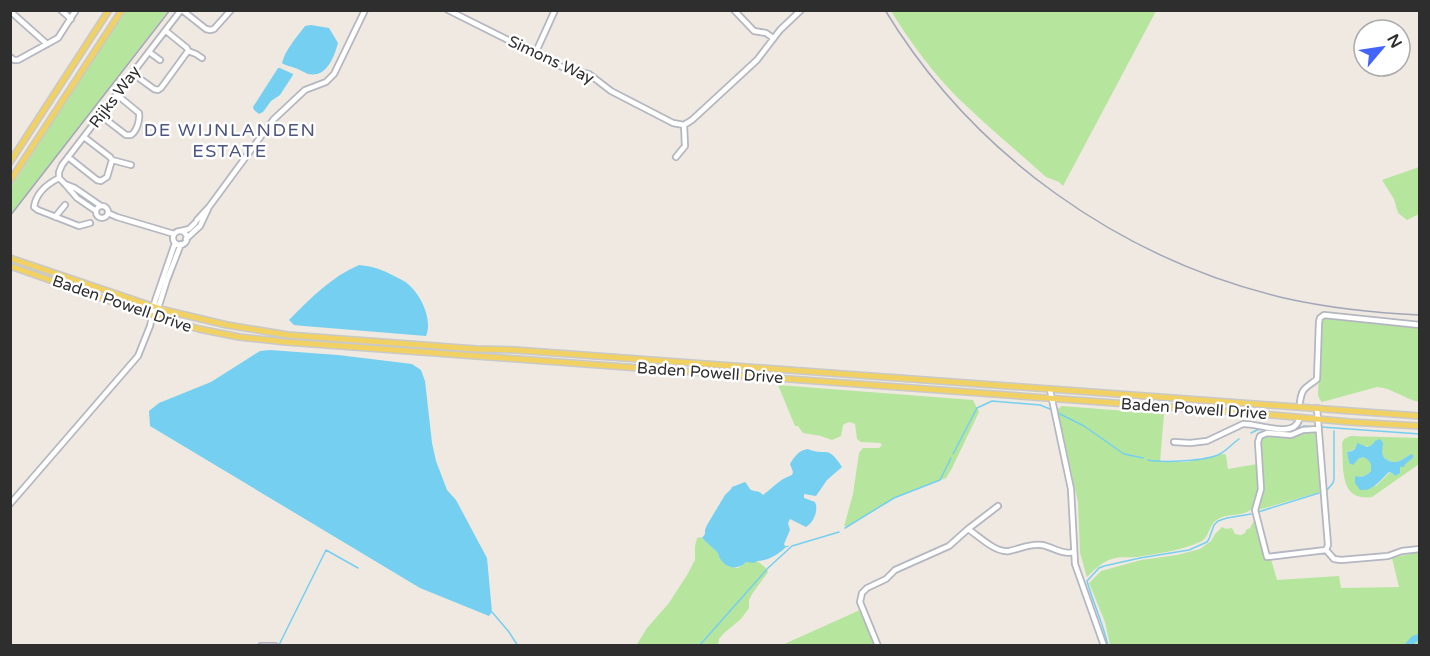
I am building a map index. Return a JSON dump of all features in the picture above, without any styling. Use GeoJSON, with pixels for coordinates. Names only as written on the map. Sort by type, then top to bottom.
{"type":"FeatureCollection","features":[{"type":"Feature","properties":{"kind":"main road"},"geometry":{"type":"LineString","coordinates":[[10,162],[109,10]]}},
{"type":"Feature","properties":{"kind":"main road"},"geometry":{"type":"LineString","coordinates":[[10,181],[122,10]]}},
{"type":"Feature","properties":{"kind":"main road"},"geometry":{"type":"LineString","coordinates":[[78,59],[87,66]]}},
{"type":"Feature","properties":{"kind":"main road","name":"Baden Powell Drive"},"geometry":{"type":"LineString","coordinates":[[10,258],[156,307],[208,321],[288,335],[1419,416]]}},
{"type":"Feature","properties":{"kind":"main road","name":"Baden Powell Drive"},"geometry":{"type":"LineString","coordinates":[[10,266],[154,316],[199,329],[239,337],[1419,426]]}},
{"type":"Feature","properties":{"kind":"street"},"geometry":{"type":"LineString","coordinates":[[61,10],[71,19]]}},
{"type":"Feature","properties":{"kind":"street"},"geometry":{"type":"LineString","coordinates":[[10,64],[13,58],[60,36],[76,10]]}},
{"type":"Feature","properties":{"kind":"street"},"geometry":{"type":"LineString","coordinates":[[182,10],[210,30],[231,10]]}},
{"type":"Feature","properties":{"kind":"street","name":"Rijks Way"},"geometry":{"type":"LineString","coordinates":[[59,178],[60,168],[68,157],[182,10]]}},
{"type":"Feature","properties":{"kind":"street"},"geometry":{"type":"LineString","coordinates":[[65,184],[75,188],[106,208],[108,213],[117,217],[174,234],[177,231],[189,229],[209,207],[273,120],[305,90],[326,82],[334,74],[365,10]]}},
{"type":"Feature","properties":{"kind":"street","name":"Simons Way"},"geometry":{"type":"LineString","coordinates":[[448,10],[568,69],[589,74],[611,91],[673,123],[684,125]]}},
{"type":"Feature","properties":{"kind":"street"},"geometry":{"type":"LineString","coordinates":[[535,54],[555,10]]}},
{"type":"Feature","properties":{"kind":"street"},"geometry":{"type":"LineString","coordinates":[[734,10],[754,31],[766,33],[773,38]]}},
{"type":"Feature","properties":{"kind":"street"},"geometry":{"type":"LineString","coordinates":[[676,157],[685,146],[684,125],[757,60],[773,38],[801,10]]}},
{"type":"Feature","properties":{"kind":"street"},"geometry":{"type":"LineString","coordinates":[[10,11],[47,44]]}},
{"type":"Feature","properties":{"kind":"street"},"geometry":{"type":"LineString","coordinates":[[166,31],[188,51],[202,58]]}},
{"type":"Feature","properties":{"kind":"street"},"geometry":{"type":"LineString","coordinates":[[132,73],[154,89],[159,89],[188,51]]}},
{"type":"Feature","properties":{"kind":"street"},"geometry":{"type":"LineString","coordinates":[[149,52],[159,61]]}},
{"type":"Feature","properties":{"kind":"street"},"geometry":{"type":"LineString","coordinates":[[100,115],[126,135],[134,134],[139,113],[116,94]]}},
{"type":"Feature","properties":{"kind":"street"},"geometry":{"type":"LineString","coordinates":[[84,137],[112,160],[131,165]]}},
{"type":"Feature","properties":{"kind":"street"},"geometry":{"type":"LineString","coordinates":[[68,157],[101,181],[107,177],[112,160]]}},
{"type":"Feature","properties":{"kind":"street"},"geometry":{"type":"LineString","coordinates":[[90,223],[79,226],[35,209],[34,204],[45,186],[59,178],[82,202],[96,211],[98,216],[107,217],[108,213]]}},
{"type":"Feature","properties":{"kind":"street"},"geometry":{"type":"LineString","coordinates":[[82,202],[87,196]]}},
{"type":"Feature","properties":{"kind":"street"},"geometry":{"type":"LineString","coordinates":[[55,217],[65,205]]}},
{"type":"Feature","properties":{"kind":"street"},"geometry":{"type":"LineString","coordinates":[[96,211],[101,206]]}},
{"type":"Feature","properties":{"kind":"street"},"geometry":{"type":"LineString","coordinates":[[178,243],[184,242],[200,226],[209,207]]}},
{"type":"Feature","properties":{"kind":"street"},"geometry":{"type":"LineString","coordinates":[[181,231],[186,235],[186,239]]}},
{"type":"Feature","properties":{"kind":"street"},"geometry":{"type":"LineString","coordinates":[[174,234],[173,237],[178,243]]}},
{"type":"Feature","properties":{"kind":"street"},"geometry":{"type":"LineString","coordinates":[[10,504],[138,356],[178,243]]}},
{"type":"Feature","properties":{"kind":"street"},"geometry":{"type":"LineString","coordinates":[[1300,402],[1301,393],[1305,387],[1317,379],[1319,322],[1324,315],[1419,325]]}},
{"type":"Feature","properties":{"kind":"street"},"geometry":{"type":"LineString","coordinates":[[1050,390],[1071,489],[1076,568],[1104,645]]}},
{"type":"Feature","properties":{"kind":"street"},"geometry":{"type":"LineString","coordinates":[[1317,408],[1328,545],[1326,550]]}},
{"type":"Feature","properties":{"kind":"street"},"geometry":{"type":"LineString","coordinates":[[1174,442],[1207,441],[1243,424],[1281,430],[1289,429],[1296,427],[1299,420]]}},
{"type":"Feature","properties":{"kind":"street"},"geometry":{"type":"LineString","coordinates":[[1267,427],[1258,442],[1261,494],[1255,510],[1266,556],[1269,558],[1326,550]]}},
{"type":"Feature","properties":{"kind":"street"},"geometry":{"type":"LineString","coordinates":[[1262,434],[1291,435],[1303,430],[1318,429]]}},
{"type":"Feature","properties":{"kind":"street"},"geometry":{"type":"LineString","coordinates":[[878,645],[860,602],[862,593],[886,579],[895,570],[949,546],[998,506]]}},
{"type":"Feature","properties":{"kind":"street"},"geometry":{"type":"LineString","coordinates":[[968,529],[1000,550],[1010,551],[1020,547],[1039,545],[1068,554],[1074,552]]}},
{"type":"Feature","properties":{"kind":"street"},"geometry":{"type":"LineString","coordinates":[[1326,550],[1334,559],[1341,560],[1388,556],[1419,549]]}},
{"type":"Feature","properties":{"kind":"street"},"geometry":{"type":"LineString","coordinates":[[261,645],[275,645]]}},
{"type":"Feature","properties":{"kind":"green space"},"geometry":{"type":"Polygon","coordinates":[[[124,11],[168,11],[11,215],[11,187],[124,11]]]}},
{"type":"Feature","properties":{"kind":"green space"},"geometry":{"type":"Polygon","coordinates":[[[891,11],[1156,11],[1063,186],[1046,177],[959,99],[922,57],[891,11]]]}},
{"type":"Feature","properties":{"kind":"green space"},"geometry":{"type":"Polygon","coordinates":[[[1419,167],[1419,214],[1407,220],[1398,213],[1394,199],[1382,180],[1419,167]]]}},
{"type":"Feature","properties":{"kind":"green space"},"geometry":{"type":"Polygon","coordinates":[[[1323,317],[1419,326],[1419,402],[1388,389],[1377,387],[1322,402],[1318,395],[1321,320],[1323,317]]]}},
{"type":"Feature","properties":{"kind":"green space"},"geometry":{"type":"Polygon","coordinates":[[[778,385],[973,400],[979,412],[946,478],[894,498],[847,527],[844,525],[853,494],[859,453],[863,448],[879,448],[882,445],[861,442],[857,439],[855,424],[850,422],[843,425],[841,436],[832,440],[803,433],[798,426],[795,426],[778,385]]]}},
{"type":"Feature","properties":{"kind":"green space"},"geometry":{"type":"Polygon","coordinates":[[[1062,406],[1164,414],[1160,462],[1187,462],[1224,454],[1228,469],[1257,464],[1258,491],[1255,504],[1247,512],[1223,517],[1216,521],[1200,542],[1161,553],[1112,559],[1100,565],[1087,577],[1080,553],[1078,502],[1058,411],[1062,406]]]}},
{"type":"Feature","properties":{"kind":"green space"},"geometry":{"type":"Polygon","coordinates":[[[1304,431],[1315,432],[1320,492],[1258,510],[1264,491],[1260,439],[1264,436],[1290,437],[1304,431]]]}},
{"type":"Feature","properties":{"kind":"green space"},"geometry":{"type":"Polygon","coordinates":[[[1350,436],[1419,438],[1419,464],[1372,497],[1361,497],[1353,494],[1345,480],[1342,443],[1350,436]],[[1372,445],[1359,446],[1347,452],[1349,463],[1363,457],[1372,464],[1371,471],[1367,474],[1362,477],[1355,476],[1376,486],[1390,472],[1395,476],[1411,454],[1394,462],[1384,458],[1382,452],[1372,445]]]}},
{"type":"Feature","properties":{"kind":"green space"},"geometry":{"type":"Polygon","coordinates":[[[1255,519],[1264,544],[1264,559],[1271,559],[1277,580],[1339,576],[1341,588],[1399,587],[1392,558],[1419,552],[1419,645],[1110,645],[1105,622],[1089,583],[1101,571],[1141,560],[1200,549],[1211,541],[1222,527],[1232,528],[1235,534],[1241,535],[1250,528],[1255,519]]]}},
{"type":"Feature","properties":{"kind":"green space"},"geometry":{"type":"Polygon","coordinates":[[[701,537],[729,566],[738,568],[745,562],[757,561],[765,567],[768,572],[752,594],[749,608],[741,619],[724,633],[718,645],[636,646],[687,575],[695,560],[697,538],[701,537]]]}},
{"type":"Feature","properties":{"kind":"green space"},"geometry":{"type":"Polygon","coordinates":[[[860,610],[877,645],[780,646],[860,610]]]}},
{"type":"Feature","properties":{"kind":"water"},"geometry":{"type":"Polygon","coordinates":[[[305,26],[329,28],[338,43],[329,65],[325,70],[315,74],[308,74],[282,63],[288,48],[305,26]]]}},
{"type":"Feature","properties":{"kind":"water"},"geometry":{"type":"Polygon","coordinates":[[[278,68],[293,75],[280,95],[259,114],[253,107],[278,68]]]}},
{"type":"Feature","properties":{"kind":"water"},"geometry":{"type":"Polygon","coordinates":[[[359,265],[386,272],[413,289],[427,315],[426,336],[294,325],[289,320],[330,282],[359,265]]]}},
{"type":"Feature","properties":{"kind":"water"},"geometry":{"type":"Polygon","coordinates":[[[270,350],[412,364],[421,370],[425,381],[436,461],[447,490],[456,500],[487,558],[492,612],[489,616],[420,588],[150,426],[149,411],[159,403],[211,382],[260,351],[270,350]]]}},
{"type":"Feature","properties":{"kind":"water"},"geometry":{"type":"Polygon","coordinates":[[[1380,439],[1383,443],[1384,458],[1391,462],[1398,462],[1411,454],[1414,456],[1404,467],[1400,467],[1400,473],[1395,476],[1389,472],[1373,487],[1360,490],[1355,483],[1355,476],[1362,477],[1371,471],[1371,464],[1363,457],[1353,465],[1349,463],[1347,452],[1354,450],[1357,443],[1367,447],[1380,439]]]}},
{"type":"Feature","properties":{"kind":"water"},"geometry":{"type":"Polygon","coordinates":[[[808,449],[833,455],[842,467],[827,480],[816,496],[804,494],[804,498],[815,502],[816,505],[816,513],[811,523],[806,527],[790,519],[788,523],[790,530],[784,544],[789,546],[772,557],[754,563],[746,562],[736,567],[727,565],[702,538],[725,495],[732,487],[745,482],[751,490],[763,495],[780,481],[792,475],[790,464],[799,452],[808,449]]]}},
{"type":"Feature","properties":{"kind":"waterway"},"geometry":{"type":"LineString","coordinates":[[953,454],[977,408],[992,401],[1040,405],[1050,409]]}},
{"type":"Feature","properties":{"kind":"waterway"},"geometry":{"type":"LineString","coordinates":[[1058,413],[1084,426],[1124,454],[1143,458]]}},
{"type":"Feature","properties":{"kind":"waterway"},"geometry":{"type":"LineString","coordinates":[[1296,431],[1304,426],[1315,427]]}},
{"type":"Feature","properties":{"kind":"waterway"},"geometry":{"type":"LineString","coordinates":[[1321,427],[1420,434]]}},
{"type":"Feature","properties":{"kind":"waterway"},"geometry":{"type":"LineString","coordinates":[[1251,433],[1262,429]]}},
{"type":"Feature","properties":{"kind":"waterway"},"geometry":{"type":"LineString","coordinates":[[1266,430],[1274,431]]}},
{"type":"Feature","properties":{"kind":"waterway"},"geometry":{"type":"LineString","coordinates":[[1327,490],[1334,479],[1334,431]]}},
{"type":"Feature","properties":{"kind":"waterway"},"geometry":{"type":"LineString","coordinates":[[1148,460],[1185,461],[1214,456],[1239,439]]}},
{"type":"Feature","properties":{"kind":"waterway"},"geometry":{"type":"LineString","coordinates":[[845,528],[894,498],[940,480],[951,458]]}},
{"type":"Feature","properties":{"kind":"waterway"},"geometry":{"type":"LineString","coordinates":[[1258,512],[1319,493]]}},
{"type":"Feature","properties":{"kind":"waterway"},"geometry":{"type":"LineString","coordinates":[[1108,646],[1087,581],[1099,568],[1189,550],[1207,542],[1218,521],[1251,514]]}},
{"type":"Feature","properties":{"kind":"waterway"},"geometry":{"type":"LineString","coordinates":[[699,646],[768,568],[792,546],[839,532]]}},
{"type":"Feature","properties":{"kind":"waterway"},"geometry":{"type":"LineString","coordinates":[[279,645],[326,550],[358,568]]}},
{"type":"Feature","properties":{"kind":"waterway"},"geometry":{"type":"LineString","coordinates":[[492,612],[518,646]]}},
{"type":"Feature","properties":{"kind":"waterway"},"geometry":{"type":"LineString","coordinates":[[1408,646],[1414,639],[1420,637]]}},
{"type":"Feature","properties":{"kind":"railway"},"geometry":{"type":"LineString","coordinates":[[10,216],[170,10]]}},
{"type":"Feature","properties":{"kind":"railway"},"geometry":{"type":"LineString","coordinates":[[885,10],[921,62],[961,111],[1007,155],[1056,194],[1109,228],[1165,257],[1223,280],[1284,298],[1352,310],[1420,315]]}},
{"type":"Feature","properties":{"kind":"district","name":"DE WIJNLANDEN ESTATE"},"geometry":{"type":"Point","coordinates":[230,140]}}]}
